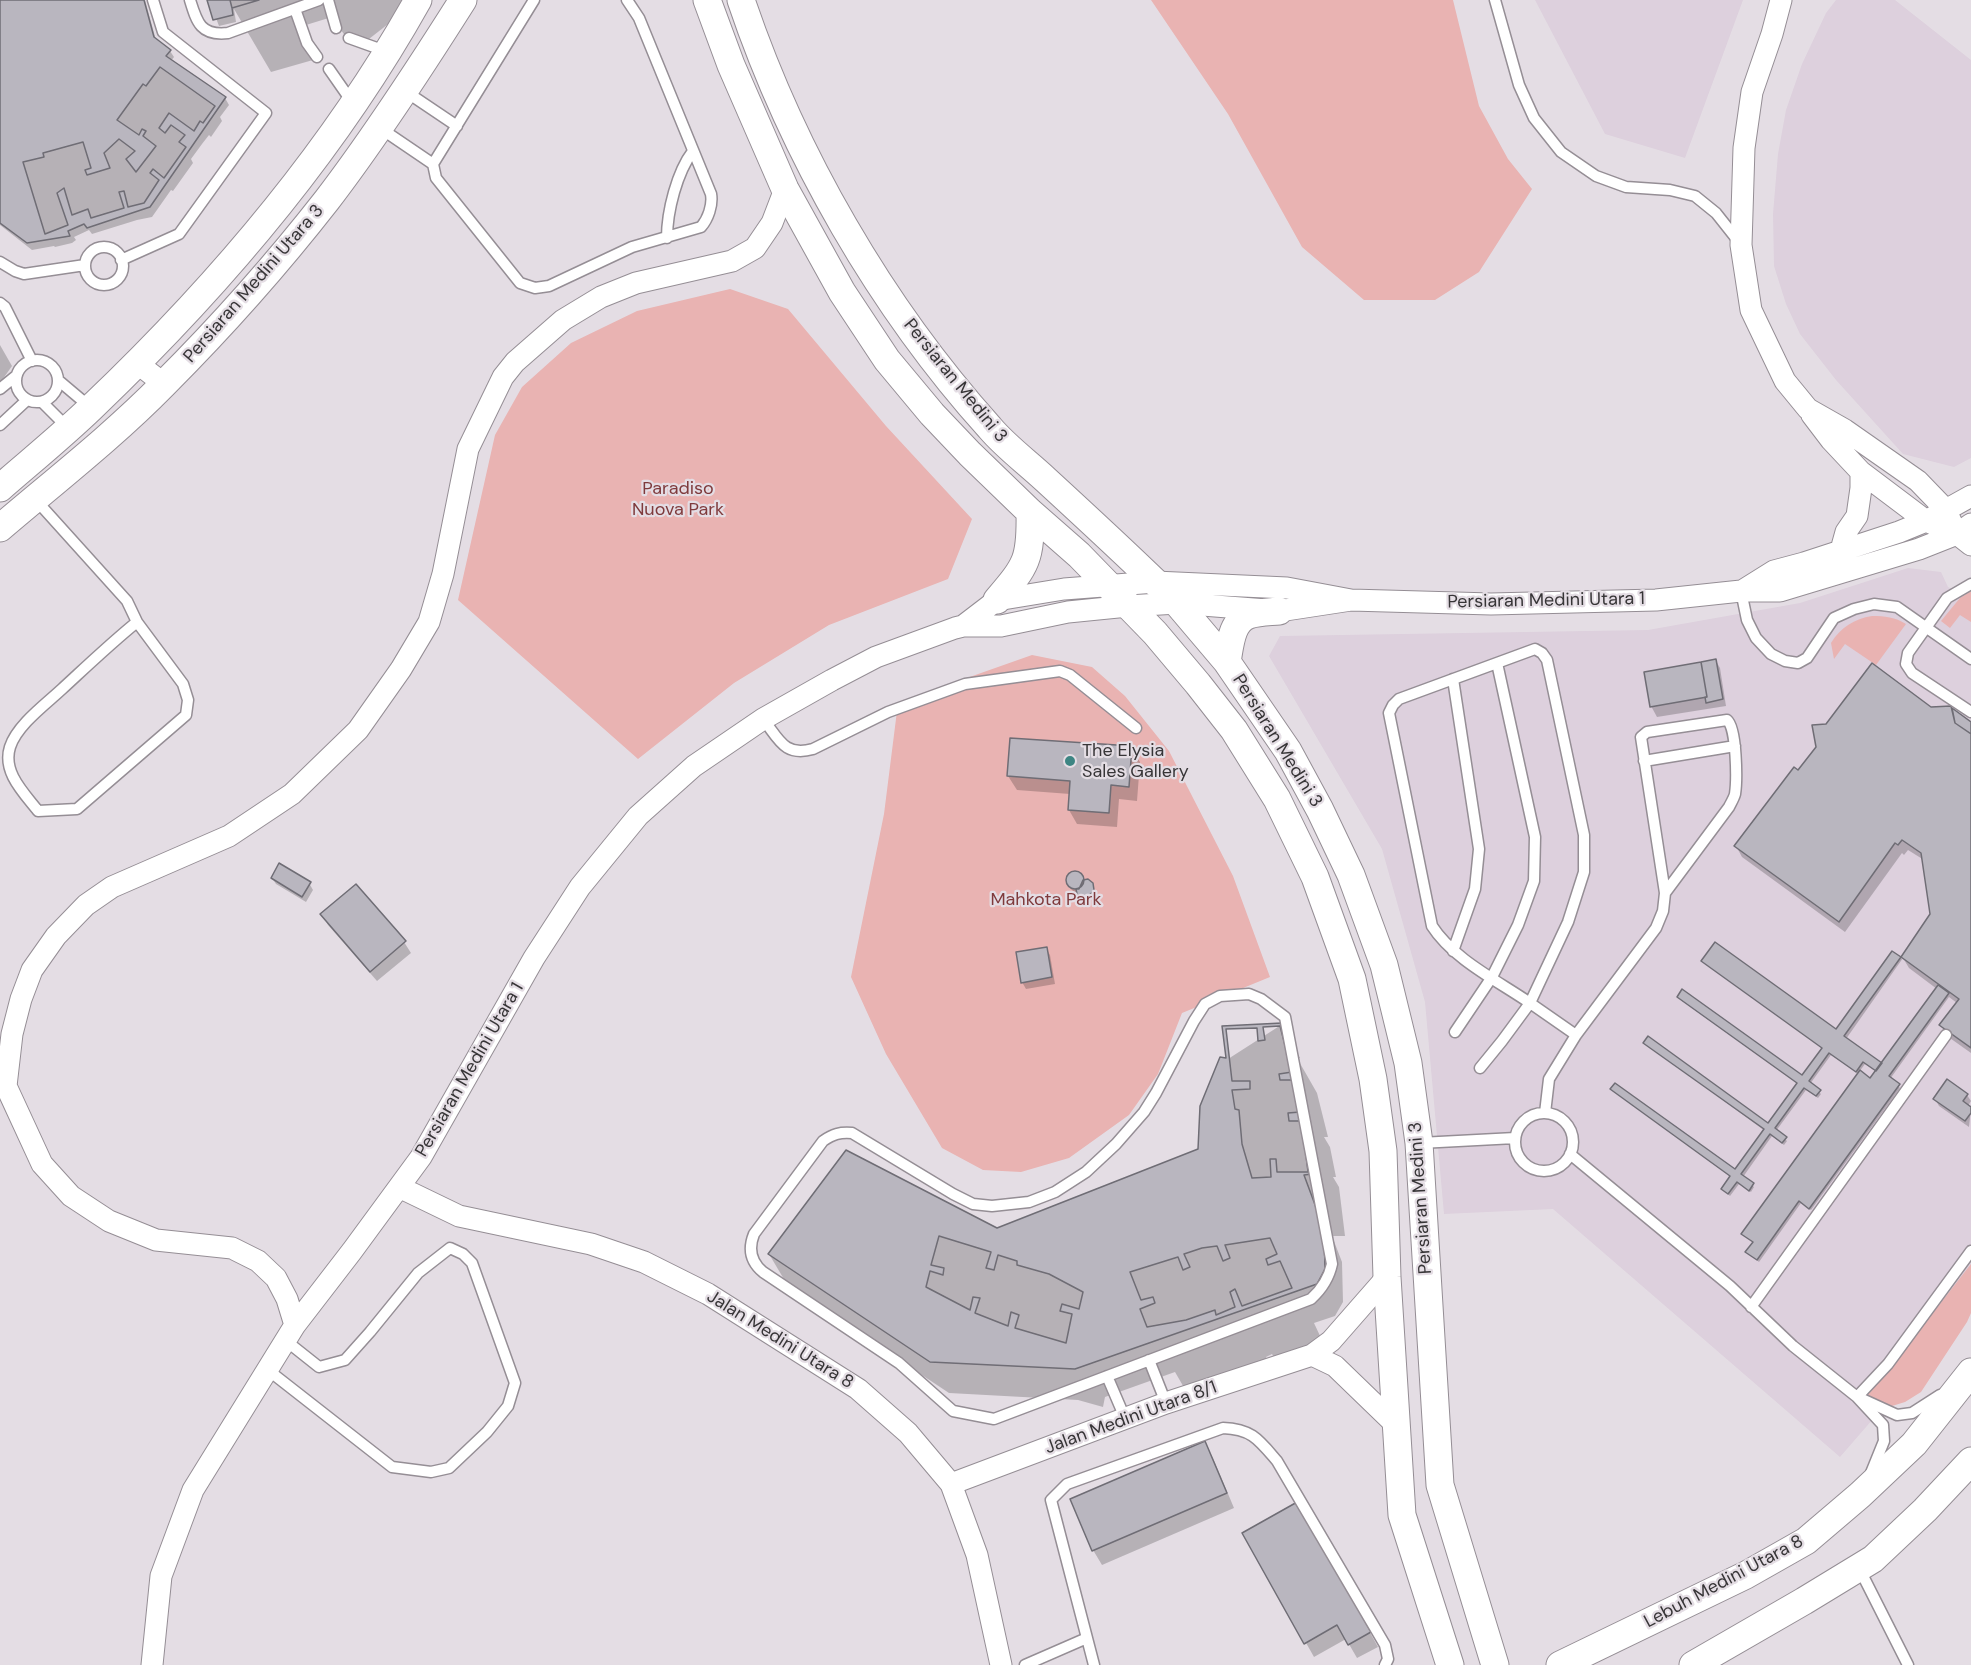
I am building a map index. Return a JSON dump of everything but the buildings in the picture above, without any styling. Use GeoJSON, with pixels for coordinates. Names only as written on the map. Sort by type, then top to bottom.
{"type":"FeatureCollection","features":[{"type":"Feature","properties":{"kind":"street","name":"Persiaran Medini Utara 3"},"geometry":{"type":"LineString","coordinates":[[0,488],[91,408],[137,363],[228,266],[354,105],[389,52],[418,0]]}},
{"type":"Feature","properties":{"kind":"street","name":"Persiaran Medini Utara 3"},"geometry":{"type":"LineString","coordinates":[[0,528],[164,384],[252,291],[327,200],[380,128],[463,0]]}},
{"type":"Feature","properties":{"kind":"street","name":"Persiaran Medini 3"},"geometry":{"type":"LineString","coordinates":[[707,0],[731,65],[785,189],[842,292],[887,360],[932,414],[1030,512],[1079,555],[1198,684],[1234,730],[1277,799],[1315,878],[1352,980],[1373,1079],[1383,1151],[1387,1277],[1402,1515],[1450,1665]]}},
{"type":"Feature","properties":{"kind":"street","name":"Persiaran Medini 3"},"geometry":{"type":"LineString","coordinates":[[741,0],[755,43],[806,157],[879,286],[938,365],[991,429],[1177,603],[1227,662],[1288,751],[1320,810],[1350,874],[1384,964],[1407,1063],[1419,1143],[1440,1485],[1496,1665]]}},
{"type":"Feature","properties":{"kind":"street"},"geometry":{"type":"LineString","coordinates":[[1781,0],[1752,92],[1744,148],[1741,245],[1751,309],[1785,381],[1831,440],[1861,471],[1926,521],[1966,534]]}},
{"type":"Feature","properties":{"kind":"street"},"geometry":{"type":"LineString","coordinates":[[1772,34],[1797,0]]}},
{"type":"Feature","properties":{"kind":"street"},"geometry":{"type":"LineString","coordinates":[[290,1333],[287,1299],[276,1278],[258,1261],[232,1248],[156,1240],[110,1221],[70,1196],[42,1164],[3,1086],[12,1034],[21,999],[32,970],[56,936],[86,905],[112,887],[229,836],[292,794],[358,730],[401,669],[429,622],[443,574],[468,449],[503,377],[515,362],[562,320],[601,297],[636,283],[732,261],[755,248],[772,223],[785,189]]}},
{"type":"Feature","properties":{"kind":"street"},"geometry":{"type":"LineString","coordinates":[[137,363],[164,384]]}},
{"type":"Feature","properties":{"kind":"street"},"geometry":{"type":"LineString","coordinates":[[1808,409],[1845,430],[1918,481],[1966,534]]}},
{"type":"Feature","properties":{"kind":"street"},"geometry":{"type":"LineString","coordinates":[[69,428],[102,440]]}},
{"type":"Feature","properties":{"kind":"street"},"geometry":{"type":"LineString","coordinates":[[1841,550],[1846,532],[1857,516],[1861,471]]}},
{"type":"Feature","properties":{"kind":"street","name":"Persiaran Medini Utara 1"},"geometry":{"type":"LineString","coordinates":[[1741,591],[1774,571],[1926,521],[1971,496]]}},
{"type":"Feature","properties":{"kind":"street"},"geometry":{"type":"LineString","coordinates":[[997,600],[1021,572],[1029,553],[1030,512]]}},
{"type":"Feature","properties":{"kind":"street","name":"Persiaran Medini Utara 1"},"geometry":{"type":"LineString","coordinates":[[152,1665],[161,1576],[193,1490],[290,1333],[421,1157],[534,958],[580,887],[638,816],[694,766],[763,719],[876,657],[963,626],[997,600],[1064,589],[1155,582],[1287,588],[1351,600],[1491,604],[1656,600],[1741,591],[1780,591],[1966,534]]}},
{"type":"Feature","properties":{"kind":"street","name":"Persiaran Medini Utara 1"},"geometry":{"type":"LineString","coordinates":[[963,626],[1001,626],[1068,612],[1128,606],[1177,603],[1279,611],[1351,600]]}},
{"type":"Feature","properties":{"kind":"street"},"geometry":{"type":"LineString","coordinates":[[1227,662],[1231,640],[1237,625],[1248,615],[1279,611]]}},
{"type":"Feature","properties":{"kind":"street","name":"Jalan Medini Utara 8"},"geometry":{"type":"LineString","coordinates":[[399,1187],[459,1216],[591,1244],[644,1262],[708,1294],[858,1389],[908,1433],[951,1484],[977,1555],[1001,1665]]}},
{"type":"Feature","properties":{"kind":"street","name":"Jalan Medini Utara 8/1"},"geometry":{"type":"LineString","coordinates":[[951,1484],[1166,1403],[1312,1355],[1348,1324],[1387,1277]]}},
{"type":"Feature","properties":{"kind":"street"},"geometry":{"type":"LineString","coordinates":[[1312,1355],[1335,1366],[1395,1424]]}},
{"type":"Feature","properties":{"kind":"street","name":"Lebuh Medini Utara 8"},"geometry":{"type":"LineString","coordinates":[[1560,1665],[1746,1575],[1806,1541],[1860,1495],[1914,1444],[1970,1374]]}},
{"type":"Feature","properties":{"kind":"street"},"geometry":{"type":"LineString","coordinates":[[1693,1665],[1873,1559],[1925,1510],[1971,1461]]}},
{"type":"Feature","properties":{"kind":"lane"},"geometry":{"type":"LineString","coordinates":[[122,260],[180,234],[266,113],[163,32],[153,0]]}},
{"type":"Feature","properties":{"kind":"lane"},"geometry":{"type":"LineString","coordinates":[[190,0],[196,18],[203,29],[215,34],[228,33],[319,0]]}},
{"type":"Feature","properties":{"kind":"lane"},"geometry":{"type":"LineString","coordinates":[[328,0],[336,28]]}},
{"type":"Feature","properties":{"kind":"lane"},"geometry":{"type":"LineString","coordinates":[[433,164],[534,0]]}},
{"type":"Feature","properties":{"kind":"lane"},"geometry":{"type":"LineString","coordinates":[[380,128],[433,164],[436,178],[520,283],[535,288],[549,286],[632,247],[700,227],[709,212],[711,194],[639,18],[627,0]]}},
{"type":"Feature","properties":{"kind":"lane"},"geometry":{"type":"LineString","coordinates":[[1495,0],[1519,86],[1534,118],[1561,153],[1596,177],[1626,187],[1670,190],[1695,196],[1716,213],[1741,245]]}},
{"type":"Feature","properties":{"kind":"lane"},"geometry":{"type":"LineString","coordinates":[[295,9],[307,43],[317,57]]}},
{"type":"Feature","properties":{"kind":"lane"},"geometry":{"type":"LineString","coordinates":[[349,38],[389,52]]}},
{"type":"Feature","properties":{"kind":"lane"},"geometry":{"type":"LineString","coordinates":[[329,69],[354,105]]}},
{"type":"Feature","properties":{"kind":"lane"},"geometry":{"type":"LineString","coordinates":[[405,91],[457,126]]}},
{"type":"Feature","properties":{"kind":"lane"},"geometry":{"type":"LineString","coordinates":[[667,238],[668,218],[682,166],[693,151]]}},
{"type":"Feature","properties":{"kind":"lane"},"geometry":{"type":"LineString","coordinates":[[101,248],[114,250],[122,260],[121,274],[108,285],[92,281],[85,271],[90,253],[101,248]]}},
{"type":"Feature","properties":{"kind":"lane"},"geometry":{"type":"LineString","coordinates":[[0,262],[24,274],[85,265]]}},
{"type":"Feature","properties":{"kind":"lane"},"geometry":{"type":"LineString","coordinates":[[0,303],[5,307],[32,361]]}},
{"type":"Feature","properties":{"kind":"lane"},"geometry":{"type":"LineString","coordinates":[[0,389],[26,364],[32,361],[47,362],[58,380],[91,408]]}},
{"type":"Feature","properties":{"kind":"lane"},"geometry":{"type":"LineString","coordinates":[[17,375],[17,390],[27,400],[42,402],[69,428]]}},
{"type":"Feature","properties":{"kind":"lane"},"geometry":{"type":"LineString","coordinates":[[42,402],[54,394],[58,380]]}},
{"type":"Feature","properties":{"kind":"lane"},"geometry":{"type":"LineString","coordinates":[[0,425],[27,400]]}},
{"type":"Feature","properties":{"kind":"lane"},"geometry":{"type":"LineString","coordinates":[[35,498],[127,601],[137,622],[183,684],[188,700],[186,715],[77,809],[38,811],[13,780],[9,761],[10,747],[24,725],[112,641],[137,622]]}},
{"type":"Feature","properties":{"kind":"lane"},"geometry":{"type":"LineString","coordinates":[[1971,584],[1947,598],[1925,627],[1906,658],[1908,669],[1971,712]]}},
{"type":"Feature","properties":{"kind":"lane"},"geometry":{"type":"LineString","coordinates":[[1741,591],[1747,620],[1756,638],[1771,654],[1785,662],[1798,663],[1807,658],[1834,618],[1854,609],[1874,604],[1897,607],[1971,658]]}},
{"type":"Feature","properties":{"kind":"lane"},"geometry":{"type":"LineString","coordinates":[[1480,1068],[1530,1003],[1568,922],[1584,872],[1584,835],[1547,660],[1535,649],[1399,699],[1389,713],[1432,926],[1454,951],[1530,1003],[1576,1035]]}},
{"type":"Feature","properties":{"kind":"lane"},"geometry":{"type":"LineString","coordinates":[[1455,1032],[1492,977],[1518,925],[1534,881],[1535,837],[1497,663]]}},
{"type":"Feature","properties":{"kind":"lane"},"geometry":{"type":"LineString","coordinates":[[763,719],[787,749],[799,753],[813,749],[888,712],[964,684],[1060,671],[1070,675],[1136,728]]}},
{"type":"Feature","properties":{"kind":"lane"},"geometry":{"type":"LineString","coordinates":[[1453,679],[1479,849],[1475,889],[1454,951]]}},
{"type":"Feature","properties":{"kind":"lane"},"geometry":{"type":"LineString","coordinates":[[1545,1113],[1549,1079],[1576,1035],[1656,928],[1663,911],[1665,893],[1641,737],[1647,732],[1723,719],[1731,723],[1735,746],[1734,796],[1729,807],[1665,893]]}},
{"type":"Feature","properties":{"kind":"lane"},"geometry":{"type":"LineString","coordinates":[[1644,761],[1735,746]]}},
{"type":"Feature","properties":{"kind":"lane"},"geometry":{"type":"LineString","coordinates":[[1250,994],[1261,999],[1285,1017],[1332,1264],[1330,1275],[1320,1291],[1311,1299],[1149,1360],[994,1419],[952,1411],[898,1363],[758,1268],[750,1251],[750,1242],[823,1141],[843,1132],[852,1133],[953,1194],[973,1203],[992,1206],[1029,1202],[1055,1192],[1086,1172],[1116,1144],[1144,1112],[1205,1004],[1220,996],[1250,994]]}},
{"type":"Feature","properties":{"kind":"lane"},"geometry":{"type":"LineString","coordinates":[[1751,1307],[1946,1035]]}},
{"type":"Feature","properties":{"kind":"lane"},"geometry":{"type":"LineString","coordinates":[[1545,1113],[1561,1118],[1567,1123],[1573,1138],[1566,1161],[1552,1170],[1536,1170],[1528,1167],[1517,1155],[1515,1138],[1517,1130],[1529,1117],[1545,1113]]}},
{"type":"Feature","properties":{"kind":"lane"},"geometry":{"type":"LineString","coordinates":[[1419,1143],[1515,1138]]}},
{"type":"Feature","properties":{"kind":"lane"},"geometry":{"type":"LineString","coordinates":[[1570,1154],[1730,1286],[1793,1346],[1857,1397],[1883,1425],[1884,1442],[1860,1495]]}},
{"type":"Feature","properties":{"kind":"lane"},"geometry":{"type":"LineString","coordinates":[[268,1370],[392,1467],[431,1472],[449,1468],[487,1432],[508,1406],[515,1383],[472,1263],[463,1254],[450,1248],[418,1273],[345,1360],[320,1367],[290,1333]]}},
{"type":"Feature","properties":{"kind":"lane"},"geometry":{"type":"LineString","coordinates":[[1857,1397],[1888,1364],[1971,1251]]}},
{"type":"Feature","properties":{"kind":"lane"},"geometry":{"type":"LineString","coordinates":[[1149,1360],[1166,1403]]}},
{"type":"Feature","properties":{"kind":"lane"},"geometry":{"type":"LineString","coordinates":[[1857,1397],[1897,1415],[1912,1413],[1970,1374]]}},
{"type":"Feature","properties":{"kind":"lane"},"geometry":{"type":"LineString","coordinates":[[1107,1376],[1125,1418]]}},
{"type":"Feature","properties":{"kind":"lane"},"geometry":{"type":"LineString","coordinates":[[1094,1665],[1051,1500],[1067,1484],[1223,1428],[1240,1429],[1259,1440],[1277,1461],[1385,1645],[1388,1659],[1385,1665]]}},
{"type":"Feature","properties":{"kind":"lane"},"geometry":{"type":"LineString","coordinates":[[1859,1568],[1908,1665]]}},
{"type":"Feature","properties":{"kind":"lane"},"geometry":{"type":"LineString","coordinates":[[1025,1665],[1087,1638]]}},
{"type":"Feature","properties":{"kind":"shaded area"},"geometry":{"type":"Polygon","coordinates":[[[1535,0],[1743,0],[1685,158],[1605,134],[1535,0]]]}},
{"type":"Feature","properties":{"kind":"shaded area"},"geometry":{"type":"Polygon","coordinates":[[[1836,0],[1895,0],[1971,60],[1971,458],[1954,467],[1903,454],[1836,380],[1800,334],[1786,304],[1774,266],[1773,214],[1778,154],[1786,110],[1802,64],[1826,13],[1836,0]]]}},
{"type":"Feature","properties":{"kind":"shaded area"},"geometry":{"type":"Polygon","coordinates":[[[1908,568],[1941,572],[1948,587],[1971,599],[1971,1306],[1840,1457],[1553,1209],[1444,1214],[1425,1002],[1382,849],[1269,656],[1280,636],[1648,630],[1800,603],[1908,568]]]}},
{"type":"Feature","properties":{"kind":"green space"},"geometry":{"type":"Polygon","coordinates":[[[1151,0],[1453,0],[1479,106],[1508,159],[1532,189],[1479,272],[1435,300],[1364,300],[1302,247],[1228,114],[1151,0]]]}},
{"type":"Feature","properties":{"kind":"green space","name":"Paradiso Nuova Park"},"geometry":{"type":"Polygon","coordinates":[[[730,289],[788,309],[886,426],[972,519],[948,579],[829,625],[734,683],[638,759],[458,600],[495,435],[522,387],[571,343],[637,311],[730,289]]]}},
{"type":"Feature","properties":{"kind":"green space"},"geometry":{"type":"Polygon","coordinates":[[[1971,591],[1971,622],[1960,615],[1950,628],[1941,621],[1960,598],[1971,591]]]}},
{"type":"Feature","properties":{"kind":"green space"},"geometry":{"type":"Polygon","coordinates":[[[1872,616],[1890,617],[1906,624],[1876,665],[1845,644],[1834,659],[1831,643],[1839,632],[1859,619],[1872,616]]]}},
{"type":"Feature","properties":{"kind":"green space","name":"Mahkota Park"},"geometry":{"type":"Polygon","coordinates":[[[1032,655],[1092,667],[1125,696],[1169,751],[1233,876],[1270,977],[1182,1013],[1158,1074],[1129,1115],[1069,1158],[1021,1172],[983,1170],[942,1148],[886,1054],[851,977],[884,814],[897,711],[964,679],[1032,655]]]}},
{"type":"Feature","properties":{"kind":"green space"},"geometry":{"type":"Polygon","coordinates":[[[1971,1264],[1971,1313],[1921,1392],[1905,1402],[1892,1406],[1863,1394],[1883,1377],[1971,1264]]]}},
{"type":"Feature","properties":{"kind":"place","name":"The Elysia Sales Gallery"},"geometry":{"type":"Point","coordinates":[1070,761]}}]}
